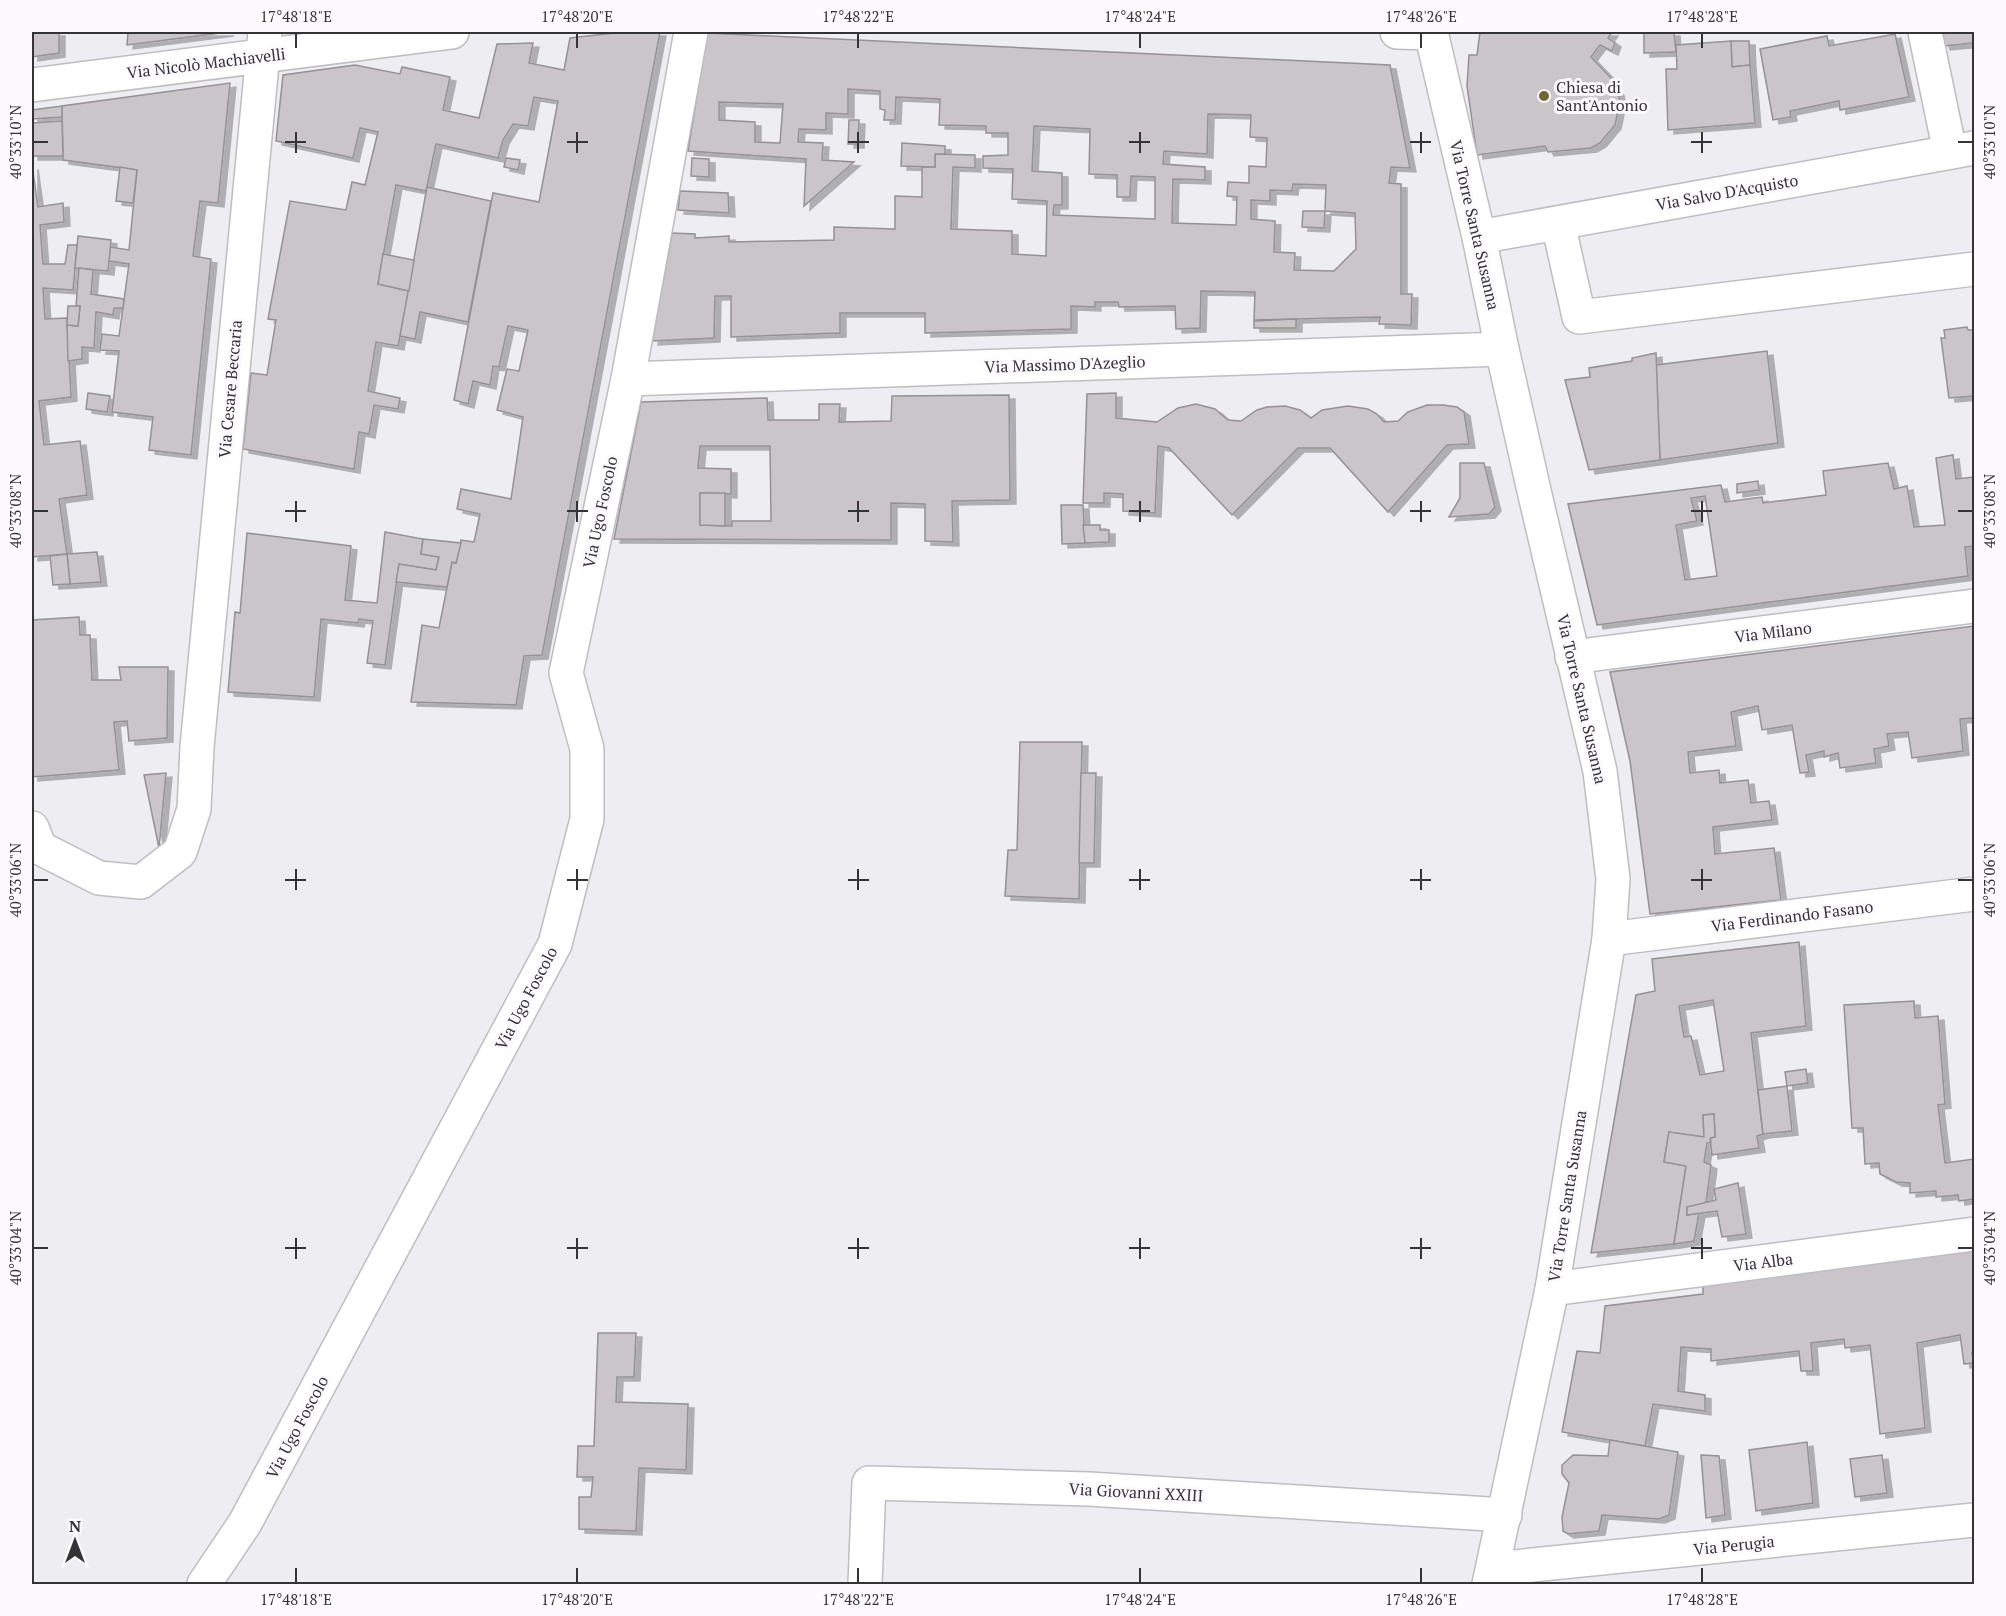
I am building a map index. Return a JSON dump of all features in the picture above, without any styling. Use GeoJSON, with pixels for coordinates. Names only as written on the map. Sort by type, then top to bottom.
{"type":"FeatureCollection","features":[{"type":"Feature","properties":{"kind":"street","name":"Via Nicolò Machiavelli"},"geometry":{"type":"LineString","coordinates":[[32,85],[263,43],[452,32]]}},
{"type":"Feature","properties":{"kind":"street","name":"Via Ugo Foscolo"},"geometry":{"type":"LineString","coordinates":[[204,1584],[245,1523],[555,944],[587,819],[587,749],[566,673],[628,379],[691,32]]}},
{"type":"Feature","properties":{"kind":"street"},"geometry":{"type":"LineString","coordinates":[[1397,32],[1431,32]]}},
{"type":"Feature","properties":{"kind":"street","name":"Via Torre Santa Susanna"},"geometry":{"type":"LineString","coordinates":[[1431,32],[1572,657],[1600,771],[1613,879],[1609,939],[1552,1289],[1492,1577]]}},
{"type":"Feature","properties":{"kind":"street"},"geometry":{"type":"LineString","coordinates":[[1925,32],[1962,150]]}},
{"type":"Feature","properties":{"kind":"street","name":"Via Cesare Beccaria"},"geometry":{"type":"LineString","coordinates":[[32,828],[40,848],[99,878],[141,882],[180,852],[194,809],[197,747],[263,43]]}},
{"type":"Feature","properties":{"kind":"street","name":"Via Salvo D'Acquisto"},"geometry":{"type":"LineString","coordinates":[[1479,237],[1962,150]]}},
{"type":"Feature","properties":{"kind":"street"},"geometry":{"type":"LineString","coordinates":[[1558,223],[1579,317],[1974,269]]}},
{"type":"Feature","properties":{"kind":"street","name":"Via Massimo D'Azeglio"},"geometry":{"type":"LineString","coordinates":[[628,379],[1502,349]]}},
{"type":"Feature","properties":{"kind":"street","name":"Via Milano"},"geometry":{"type":"LineString","coordinates":[[1572,657],[1974,606]]}},
{"type":"Feature","properties":{"kind":"street","name":"Via Ferdinando Fasano"},"geometry":{"type":"LineString","coordinates":[[1609,939],[1974,894]]}},
{"type":"Feature","properties":{"kind":"street","name":"Via Alba"},"geometry":{"type":"LineString","coordinates":[[1552,1289],[1974,1234]]}},
{"type":"Feature","properties":{"kind":"street","name":"Via Giovanni XXIII"},"geometry":{"type":"LineString","coordinates":[[866,1584],[869,1483],[1089,1489],[1505,1515]]}},
{"type":"Feature","properties":{"kind":"street","name":"Via Perugia"},"geometry":{"type":"LineString","coordinates":[[1492,1577],[1974,1520]]}},
{"type":"Feature","properties":{"kind":"building"},"geometry":{"type":"Polygon","coordinates":[[[32,32],[59,32],[59,53],[32,57],[32,32]]]}},
{"type":"Feature","properties":{"kind":"building"},"geometry":{"type":"Polygon","coordinates":[[[128,32],[228,32],[127,45],[128,32]]]}},
{"type":"Feature","properties":{"kind":"building"},"geometry":{"type":"Polygon","coordinates":[[[623,32],[660,32],[542,655],[524,656],[516,705],[411,702],[422,625],[439,628],[452,562],[456,563],[461,540],[474,542],[480,514],[457,509],[461,489],[511,499],[523,417],[497,410],[507,369],[519,371],[528,330],[508,326],[499,367],[493,366],[490,385],[473,381],[468,404],[454,400],[493,193],[539,202],[558,101],[534,97],[528,126],[513,124],[503,140],[498,158],[436,144],[426,191],[396,185],[378,284],[409,291],[398,346],[376,342],[368,391],[400,398],[398,409],[374,405],[369,434],[359,432],[354,469],[243,449],[251,373],[267,375],[276,320],[268,319],[290,201],[346,210],[352,182],[365,185],[378,132],[360,128],[353,158],[276,141],[283,75],[355,65],[400,74],[402,67],[450,77],[443,110],[479,118],[497,44],[533,43],[529,63],[564,70],[570,38],[623,32]]]}},
{"type":"Feature","properties":{"kind":"building","name":"Chiesa di Sant'Antonio"},"geometry":{"type":"Polygon","coordinates":[[[1480,32],[1612,32],[1608,38],[1615,43],[1612,51],[1600,45],[1591,57],[1610,77],[1618,92],[1620,101],[1615,125],[1600,143],[1591,148],[1548,152],[1545,146],[1477,155],[1467,86],[1469,55],[1477,55],[1480,32]]]}},
{"type":"Feature","properties":{"kind":"building"},"geometry":{"type":"Polygon","coordinates":[[[1644,32],[1674,32],[1676,52],[1644,53],[1644,32]]]}},
{"type":"Feature","properties":{"kind":"building"},"geometry":{"type":"Polygon","coordinates":[[[1940,32],[1974,32],[1974,43],[1944,46],[1940,32]]]}},
{"type":"Feature","properties":{"kind":"building"},"geometry":{"type":"Polygon","coordinates":[[[707,33],[1390,65],[1410,168],[1391,167],[1389,183],[1401,184],[1401,294],[1412,294],[1411,325],[1379,324],[1380,317],[1254,320],[1255,292],[1201,291],[1200,328],[1176,329],[1175,306],[1119,307],[1118,302],[1095,302],[1095,307],[1071,306],[1071,329],[925,333],[925,313],[840,313],[840,333],[731,337],[731,296],[715,296],[714,338],[652,341],[672,233],[695,234],[695,238],[729,236],[729,242],[834,240],[834,227],[895,229],[895,196],[922,197],[922,167],[935,167],[935,154],[975,155],[975,168],[953,167],[951,229],[1012,231],[1012,254],[1046,256],[1047,201],[1012,199],[1013,169],[983,168],[983,156],[1008,155],[1008,133],[986,133],[986,126],[939,125],[940,99],[896,97],[895,120],[884,120],[885,110],[880,109],[880,91],[848,89],[848,114],[826,113],[826,130],[799,129],[798,142],[823,143],[822,160],[854,162],[804,206],[806,159],[688,151],[707,33]],[[719,102],[719,120],[755,122],[755,142],[780,143],[783,104],[719,102]],[[1208,114],[1207,154],[1164,151],[1163,164],[1205,167],[1205,180],[1173,179],[1172,223],[1236,225],[1237,197],[1227,196],[1228,182],[1249,183],[1249,166],[1266,167],[1267,138],[1250,137],[1251,115],[1208,114]],[[1034,126],[1032,171],[1062,173],[1062,205],[1054,205],[1053,215],[1155,219],[1155,177],[1131,176],[1130,197],[1117,197],[1117,175],[1089,174],[1090,129],[1034,126]],[[1293,184],[1292,191],[1270,190],[1270,201],[1251,200],[1251,219],[1275,221],[1274,252],[1295,253],[1294,270],[1334,271],[1356,249],[1355,213],[1325,211],[1326,185],[1293,184]]]}},
{"type":"Feature","properties":{"kind":"building"},"geometry":{"type":"Polygon","coordinates":[[[1895,34],[1909,97],[1840,110],[1839,101],[1790,111],[1791,117],[1773,120],[1760,49],[1827,36],[1829,46],[1895,34]]]}},
{"type":"Feature","properties":{"kind":"building"},"geometry":{"type":"Polygon","coordinates":[[[1731,41],[1749,41],[1750,65],[1732,67],[1731,41]]]}},
{"type":"Feature","properties":{"kind":"building"},"geometry":{"type":"Polygon","coordinates":[[[1731,41],[1732,67],[1750,65],[1755,123],[1668,130],[1666,69],[1677,69],[1676,45],[1731,41]]]}},
{"type":"Feature","properties":{"kind":"building"},"geometry":{"type":"Polygon","coordinates":[[[230,83],[218,203],[200,201],[193,256],[211,259],[191,455],[149,450],[153,417],[112,412],[119,351],[100,350],[102,334],[119,336],[129,264],[109,261],[110,247],[129,250],[137,170],[63,160],[62,106],[230,83]]]}},
{"type":"Feature","properties":{"kind":"building"},"geometry":{"type":"Polygon","coordinates":[[[62,106],[62,117],[32,119],[32,110],[62,106]]]}},
{"type":"Feature","properties":{"kind":"building"},"geometry":{"type":"Polygon","coordinates":[[[849,120],[859,120],[858,144],[848,144],[849,120]]]}},
{"type":"Feature","properties":{"kind":"building"},"geometry":{"type":"Polygon","coordinates":[[[62,121],[63,156],[32,156],[32,123],[62,121]]]}},
{"type":"Feature","properties":{"kind":"building"},"geometry":{"type":"Polygon","coordinates":[[[902,143],[945,146],[945,154],[935,154],[935,167],[901,166],[902,143]]]}},
{"type":"Feature","properties":{"kind":"building"},"geometry":{"type":"Polygon","coordinates":[[[506,158],[520,160],[518,170],[504,167],[506,158]]]}},
{"type":"Feature","properties":{"kind":"building"},"geometry":{"type":"Polygon","coordinates":[[[692,158],[709,159],[709,177],[691,176],[692,158]]]}},
{"type":"Feature","properties":{"kind":"building"},"geometry":{"type":"Polygon","coordinates":[[[32,165],[38,207],[63,203],[64,222],[40,225],[43,264],[65,264],[68,245],[77,245],[73,290],[43,288],[45,319],[67,318],[71,397],[39,401],[44,445],[80,441],[87,495],[59,499],[67,554],[32,557],[32,165]]]}},
{"type":"Feature","properties":{"kind":"building"},"geometry":{"type":"Polygon","coordinates":[[[120,167],[137,170],[133,203],[116,201],[120,167]]]}},
{"type":"Feature","properties":{"kind":"building"},"geometry":{"type":"Polygon","coordinates":[[[427,187],[491,201],[468,322],[420,312],[415,339],[400,336],[427,187]]]}},
{"type":"Feature","properties":{"kind":"building"},"geometry":{"type":"Polygon","coordinates":[[[680,191],[728,193],[729,213],[678,210],[680,191]]]}},
{"type":"Feature","properties":{"kind":"building"},"geometry":{"type":"Polygon","coordinates":[[[1303,211],[1325,211],[1324,228],[1302,227],[1303,211]]]}},
{"type":"Feature","properties":{"kind":"building"},"geometry":{"type":"Polygon","coordinates":[[[78,236],[111,240],[108,271],[75,268],[78,236]]]}},
{"type":"Feature","properties":{"kind":"building"},"geometry":{"type":"Polygon","coordinates":[[[383,254],[414,260],[409,291],[378,284],[383,254]]]}},
{"type":"Feature","properties":{"kind":"building"},"geometry":{"type":"Polygon","coordinates":[[[79,268],[93,270],[91,294],[124,299],[123,308],[114,308],[113,315],[96,312],[94,348],[82,347],[82,359],[68,361],[67,325],[78,326],[80,306],[76,306],[79,268]]]}},
{"type":"Feature","properties":{"kind":"building"},"geometry":{"type":"Polygon","coordinates":[[[68,306],[80,306],[78,326],[67,325],[68,306]]]}},
{"type":"Feature","properties":{"kind":"building"},"geometry":{"type":"Polygon","coordinates":[[[1296,319],[1296,328],[1254,328],[1254,321],[1296,319]]]}},
{"type":"Feature","properties":{"kind":"building"},"geometry":{"type":"Polygon","coordinates":[[[1967,327],[1968,330],[1974,330],[1974,396],[1949,398],[1941,338],[1945,338],[1944,330],[1967,327]]]}},
{"type":"Feature","properties":{"kind":"building"},"geometry":{"type":"Polygon","coordinates":[[[1767,351],[1778,443],[1660,460],[1656,365],[1767,351]]]}},
{"type":"Feature","properties":{"kind":"building"},"geometry":{"type":"Polygon","coordinates":[[[1656,353],[1660,460],[1589,470],[1565,380],[1590,377],[1589,368],[1632,361],[1632,358],[1656,353]]]}},
{"type":"Feature","properties":{"kind":"building"},"geometry":{"type":"Polygon","coordinates":[[[88,393],[110,396],[107,412],[86,409],[88,393]]]}},
{"type":"Feature","properties":{"kind":"building"},"geometry":{"type":"Polygon","coordinates":[[[1116,393],[1116,418],[1157,422],[1178,408],[1196,404],[1215,409],[1228,420],[1241,421],[1257,410],[1267,407],[1285,406],[1300,410],[1311,418],[1322,410],[1348,406],[1368,409],[1384,422],[1398,421],[1408,412],[1427,405],[1457,407],[1464,412],[1469,444],[1447,445],[1388,512],[1330,448],[1298,448],[1232,515],[1169,448],[1158,446],[1155,513],[1123,511],[1123,494],[1104,493],[1104,503],[1083,503],[1087,394],[1116,393]]]}},
{"type":"Feature","properties":{"kind":"building"},"geometry":{"type":"Polygon","coordinates":[[[1009,395],[1010,500],[952,501],[953,542],[925,541],[925,504],[891,503],[891,540],[614,539],[641,402],[767,398],[768,420],[819,420],[819,404],[840,404],[839,422],[891,421],[892,396],[1009,395]],[[700,446],[698,468],[731,469],[731,494],[700,493],[700,525],[732,526],[732,521],[771,521],[770,446],[700,446]]]}},
{"type":"Feature","properties":{"kind":"building"},"geometry":{"type":"Polygon","coordinates":[[[1953,455],[1956,479],[1974,477],[1974,546],[1965,547],[1968,576],[1597,625],[1568,504],[1721,485],[1725,502],[1762,497],[1763,503],[1826,495],[1823,471],[1888,463],[1894,489],[1907,486],[1914,527],[1945,525],[1936,458],[1953,455]],[[1705,496],[1691,498],[1697,521],[1676,525],[1685,580],[1717,576],[1705,496]]]}},
{"type":"Feature","properties":{"kind":"building"},"geometry":{"type":"Polygon","coordinates":[[[1460,463],[1484,463],[1495,507],[1489,514],[1449,517],[1460,498],[1460,463]]]}},
{"type":"Feature","properties":{"kind":"building"},"geometry":{"type":"Polygon","coordinates":[[[1758,481],[1759,490],[1737,493],[1737,484],[1758,481]]]}},
{"type":"Feature","properties":{"kind":"building"},"geometry":{"type":"Polygon","coordinates":[[[700,493],[725,493],[725,526],[700,525],[700,493]]]}},
{"type":"Feature","properties":{"kind":"building"},"geometry":{"type":"Polygon","coordinates":[[[1061,505],[1083,505],[1085,543],[1062,544],[1061,505]]]}},
{"type":"Feature","properties":{"kind":"building"},"geometry":{"type":"Polygon","coordinates":[[[1083,525],[1100,525],[1100,530],[1109,530],[1109,542],[1085,543],[1083,525]]]}},
{"type":"Feature","properties":{"kind":"building"},"geometry":{"type":"Polygon","coordinates":[[[385,532],[423,539],[421,554],[439,557],[436,570],[399,564],[385,665],[367,663],[373,621],[359,619],[358,623],[321,619],[314,697],[228,692],[235,612],[240,613],[247,533],[351,546],[345,600],[377,603],[385,532]]]}},
{"type":"Feature","properties":{"kind":"building"},"geometry":{"type":"Polygon","coordinates":[[[423,539],[461,543],[456,563],[452,562],[447,587],[396,582],[399,564],[436,570],[439,557],[421,554],[423,539]]]}},
{"type":"Feature","properties":{"kind":"building"},"geometry":{"type":"Polygon","coordinates":[[[97,552],[101,582],[70,584],[67,554],[97,552]]]}},
{"type":"Feature","properties":{"kind":"building"},"geometry":{"type":"Polygon","coordinates":[[[67,554],[70,584],[53,585],[50,556],[67,554]]]}},
{"type":"Feature","properties":{"kind":"building"},"geometry":{"type":"Polygon","coordinates":[[[79,617],[80,635],[90,635],[92,680],[121,680],[119,667],[168,667],[167,738],[129,741],[127,721],[114,722],[119,770],[32,777],[32,620],[79,617]]]}},
{"type":"Feature","properties":{"kind":"building"},"geometry":{"type":"Polygon","coordinates":[[[1974,626],[1974,718],[1960,719],[1963,751],[1912,758],[1908,732],[1887,734],[1889,746],[1874,749],[1876,763],[1840,768],[1838,753],[1824,757],[1824,751],[1806,755],[1809,772],[1800,773],[1792,725],[1762,730],[1758,706],[1731,712],[1736,746],[1688,752],[1690,773],[1719,770],[1720,783],[1748,780],[1751,803],[1769,801],[1772,820],[1713,827],[1715,854],[1774,848],[1781,900],[1650,914],[1630,761],[1610,672],[1974,626]]]}},
{"type":"Feature","properties":{"kind":"building"},"geometry":{"type":"Polygon","coordinates":[[[1020,742],[1082,742],[1079,899],[1005,896],[1008,850],[1017,850],[1020,742]]]}},
{"type":"Feature","properties":{"kind":"building"},"geometry":{"type":"Polygon","coordinates":[[[166,773],[159,848],[144,775],[166,773]]]}},
{"type":"Feature","properties":{"kind":"building"},"geometry":{"type":"Polygon","coordinates":[[[1081,773],[1096,773],[1094,863],[1079,863],[1081,773]]]}},
{"type":"Feature","properties":{"kind":"building"},"geometry":{"type":"Polygon","coordinates":[[[1799,942],[1806,1026],[1751,1033],[1763,1134],[1757,1136],[1759,1148],[1712,1155],[1710,1138],[1715,1137],[1714,1114],[1703,1115],[1704,1137],[1669,1132],[1664,1162],[1686,1166],[1674,1244],[1591,1253],[1636,995],[1655,991],[1652,959],[1799,942]],[[1713,1000],[1679,1006],[1684,1037],[1691,1036],[1700,1075],[1724,1071],[1713,1000]]]}},
{"type":"Feature","properties":{"kind":"building"},"geometry":{"type":"Polygon","coordinates":[[[1914,1001],[1915,1018],[1938,1016],[1945,1104],[1938,1105],[1945,1163],[1974,1159],[1974,1199],[1959,1201],[1958,1195],[1936,1197],[1936,1191],[1910,1193],[1910,1183],[1896,1182],[1880,1174],[1879,1163],[1865,1164],[1863,1128],[1852,1128],[1844,1005],[1914,1001]]]}},
{"type":"Feature","properties":{"kind":"building"},"geometry":{"type":"Polygon","coordinates":[[[1806,1069],[1808,1083],[1787,1086],[1785,1072],[1806,1069]]]}},
{"type":"Feature","properties":{"kind":"building"},"geometry":{"type":"Polygon","coordinates":[[[1787,1086],[1792,1131],[1763,1134],[1758,1090],[1787,1086]]]}},
{"type":"Feature","properties":{"kind":"building"},"geometry":{"type":"Polygon","coordinates":[[[1714,1114],[1715,1137],[1710,1138],[1711,1142],[1707,1143],[1704,1162],[1711,1165],[1706,1203],[1687,1207],[1687,1215],[1699,1213],[1694,1241],[1674,1244],[1686,1166],[1664,1162],[1669,1132],[1704,1137],[1703,1115],[1714,1114]]]}},
{"type":"Feature","properties":{"kind":"building"},"geometry":{"type":"Polygon","coordinates":[[[1738,1183],[1746,1234],[1722,1237],[1717,1211],[1687,1215],[1687,1207],[1716,1200],[1714,1189],[1738,1183]]]}},
{"type":"Feature","properties":{"kind":"building"},"geometry":{"type":"Polygon","coordinates":[[[1974,1247],[1974,1353],[1972,1353],[1974,1363],[1964,1364],[1960,1335],[1917,1343],[1925,1428],[1880,1434],[1870,1345],[1845,1348],[1844,1339],[1811,1343],[1813,1371],[1801,1371],[1799,1351],[1711,1361],[1711,1349],[1681,1347],[1678,1391],[1705,1395],[1705,1411],[1653,1404],[1645,1446],[1562,1432],[1577,1351],[1600,1353],[1605,1306],[1703,1294],[1703,1281],[1974,1247]]]}},
{"type":"Feature","properties":{"kind":"building"},"geometry":{"type":"Polygon","coordinates":[[[598,1333],[636,1333],[634,1377],[617,1377],[616,1402],[688,1404],[686,1470],[639,1468],[636,1531],[579,1529],[579,1497],[591,1497],[593,1477],[577,1477],[578,1446],[594,1446],[598,1333]]]}},
{"type":"Feature","properties":{"kind":"building"},"geometry":{"type":"Polygon","coordinates":[[[1610,1440],[1678,1452],[1669,1515],[1659,1519],[1602,1515],[1599,1531],[1568,1534],[1563,1531],[1562,1517],[1569,1483],[1562,1474],[1562,1465],[1573,1455],[1608,1456],[1610,1440]]]}},
{"type":"Feature","properties":{"kind":"building"},"geometry":{"type":"Polygon","coordinates":[[[1807,1442],[1813,1503],[1756,1511],[1749,1450],[1807,1442]]]}},
{"type":"Feature","properties":{"kind":"building"},"geometry":{"type":"Polygon","coordinates":[[[1701,1455],[1719,1456],[1725,1515],[1706,1518],[1701,1455]]]}},
{"type":"Feature","properties":{"kind":"building"},"geometry":{"type":"Polygon","coordinates":[[[1882,1455],[1887,1493],[1855,1497],[1850,1459],[1882,1455]]]}},
{"type":"Feature","properties":{"kind":"place","name":"Chiesa di Sant'Antonio"},"geometry":{"type":"Point","coordinates":[1544,96]}}]}
